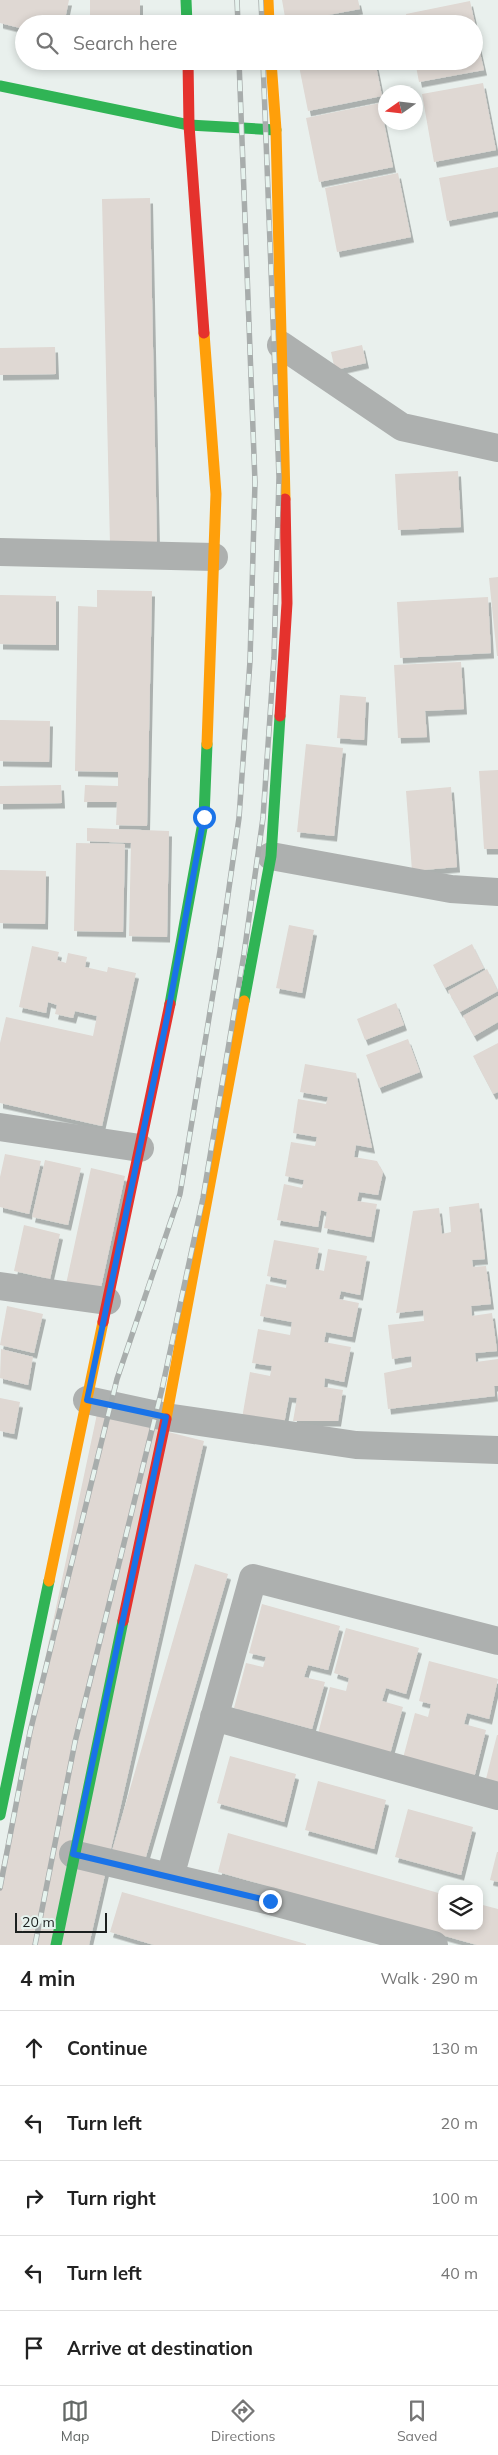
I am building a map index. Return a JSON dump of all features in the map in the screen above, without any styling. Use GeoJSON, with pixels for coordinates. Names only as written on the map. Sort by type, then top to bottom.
{"type":"FeatureCollection","features":[{"type":"Feature","properties":{"kind":"main road"},"geometry":{"type":"LineString","coordinates":[[186,0],[187,15]]}},
{"type":"Feature","properties":{"kind":"main road"},"geometry":{"type":"LineString","coordinates":[[268,0],[269,15]]}},
{"type":"Feature","properties":{"kind":"main road"},"geometry":{"type":"LineString","coordinates":[[0,1814],[168,1013],[204,817],[216,494],[190,125],[188,70]]}},
{"type":"Feature","properties":{"kind":"main road"},"geometry":{"type":"LineString","coordinates":[[56,1945],[73,1854],[166,1417],[271,856],[287,603],[276,130],[273,70]]}},
{"type":"Feature","properties":{"kind":"main road"},"geometry":{"type":"LineString","coordinates":[[0,86],[190,125],[276,130]]}},
{"type":"Feature","properties":{"kind":"street"},"geometry":{"type":"LineString","coordinates":[[281,346],[402,427],[498,448]]}},
{"type":"Feature","properties":{"kind":"street"},"geometry":{"type":"LineString","coordinates":[[0,552],[214,557]]}},
{"type":"Feature","properties":{"kind":"street"},"geometry":{"type":"LineString","coordinates":[[271,856],[452,890],[498,892]]}},
{"type":"Feature","properties":{"kind":"street"},"geometry":{"type":"LineString","coordinates":[[0,1127],[140,1148]]}},
{"type":"Feature","properties":{"kind":"street"},"geometry":{"type":"LineString","coordinates":[[0,1286],[107,1301]]}},
{"type":"Feature","properties":{"kind":"street"},"geometry":{"type":"LineString","coordinates":[[87,1400],[166,1417],[356,1445],[498,1450]]}},
{"type":"Feature","properties":{"kind":"street"},"geometry":{"type":"LineString","coordinates":[[170,1877],[253,1578],[498,1641]]}},
{"type":"Feature","properties":{"kind":"street"},"geometry":{"type":"LineString","coordinates":[[214,1717],[498,1796]]}},
{"type":"Feature","properties":{"kind":"street"},"geometry":{"type":"LineString","coordinates":[[73,1854],[270,1901],[434,1945]]}},
{"type":"Feature","properties":{"kind":"building"},"geometry":{"type":"Polygon","coordinates":[[[0,0],[69,0],[66,15],[15,15],[15,27],[0,23],[0,0]]]}},
{"type":"Feature","properties":{"kind":"building"},"geometry":{"type":"Polygon","coordinates":[[[90,0],[140,0],[140,15],[90,15],[90,0]]]}},
{"type":"Feature","properties":{"kind":"building"},"geometry":{"type":"Polygon","coordinates":[[[282,0],[358,0],[360,9],[328,15],[285,15],[282,0]]]}},
{"type":"Feature","properties":{"kind":"building"},"geometry":{"type":"Polygon","coordinates":[[[470,1],[473,15],[406,15],[470,1]]]}},
{"type":"Feature","properties":{"kind":"building"},"geometry":{"type":"Polygon","coordinates":[[[483,66],[484,70],[419,82],[417,70],[483,70],[483,66]]]}},
{"type":"Feature","properties":{"kind":"building"},"geometry":{"type":"Polygon","coordinates":[[[300,70],[377,70],[380,85],[378,85],[378,97],[308,111],[300,70]]]}},
{"type":"Feature","properties":{"kind":"building"},"geometry":{"type":"Polygon","coordinates":[[[483,83],[496,150],[434,162],[423,94],[483,83]]]}},
{"type":"Feature","properties":{"kind":"building"},"geometry":{"type":"Polygon","coordinates":[[[378,103],[378,130],[385,130],[393,167],[319,182],[306,118],[378,103]]]}},
{"type":"Feature","properties":{"kind":"building"},"geometry":{"type":"Polygon","coordinates":[[[498,167],[498,211],[447,221],[439,178],[498,167]]]}},
{"type":"Feature","properties":{"kind":"building"},"geometry":{"type":"Polygon","coordinates":[[[398,173],[411,237],[337,252],[325,188],[398,173]]]}},
{"type":"Feature","properties":{"kind":"building"},"geometry":{"type":"Polygon","coordinates":[[[150,198],[157,545],[110,545],[102,199],[150,198]]]}},
{"type":"Feature","properties":{"kind":"building"},"geometry":{"type":"Polygon","coordinates":[[[362,345],[366,363],[335,370],[331,352],[362,345]]]}},
{"type":"Feature","properties":{"kind":"building"},"geometry":{"type":"Polygon","coordinates":[[[55,347],[56,374],[0,375],[0,348],[55,347]]]}},
{"type":"Feature","properties":{"kind":"building"},"geometry":{"type":"Polygon","coordinates":[[[458,471],[461,527],[398,530],[395,474],[458,471]]]}},
{"type":"Feature","properties":{"kind":"building"},"geometry":{"type":"Polygon","coordinates":[[[498,577],[498,656],[497,656],[489,578],[498,577]]]}},
{"type":"Feature","properties":{"kind":"building"},"geometry":{"type":"Polygon","coordinates":[[[97,590],[152,591],[147,826],[116,825],[117,802],[84,802],[85,785],[118,786],[118,772],[75,771],[78,606],[97,607],[97,590]]]}},
{"type":"Feature","properties":{"kind":"building"},"geometry":{"type":"Polygon","coordinates":[[[0,595],[56,596],[56,645],[0,644],[0,595]]]}},
{"type":"Feature","properties":{"kind":"building"},"geometry":{"type":"Polygon","coordinates":[[[488,597],[491,653],[400,658],[397,602],[488,597]]]}},
{"type":"Feature","properties":{"kind":"building"},"geometry":{"type":"Polygon","coordinates":[[[461,662],[464,709],[425,711],[427,737],[398,738],[394,665],[461,662]]]}},
{"type":"Feature","properties":{"kind":"building"},"geometry":{"type":"Polygon","coordinates":[[[340,695],[366,697],[364,740],[337,738],[340,695]]]}},
{"type":"Feature","properties":{"kind":"building"},"geometry":{"type":"Polygon","coordinates":[[[0,720],[50,721],[49,762],[0,761],[0,720]]]}},
{"type":"Feature","properties":{"kind":"building"},"geometry":{"type":"Polygon","coordinates":[[[306,744],[343,748],[334,836],[297,832],[306,744]]]}},
{"type":"Feature","properties":{"kind":"building"},"geometry":{"type":"Polygon","coordinates":[[[498,770],[498,849],[484,849],[479,771],[498,770]]]}},
{"type":"Feature","properties":{"kind":"building"},"geometry":{"type":"Polygon","coordinates":[[[61,785],[62,803],[0,804],[0,786],[61,785]]]}},
{"type":"Feature","properties":{"kind":"building"},"geometry":{"type":"Polygon","coordinates":[[[451,787],[457,867],[412,871],[406,791],[451,787]]]}},
{"type":"Feature","properties":{"kind":"building"},"geometry":{"type":"Polygon","coordinates":[[[87,828],[169,831],[167,937],[129,936],[131,843],[87,841],[87,828]]]}},
{"type":"Feature","properties":{"kind":"building"},"geometry":{"type":"Polygon","coordinates":[[[76,843],[125,844],[123,932],[74,931],[76,843]]]}},
{"type":"Feature","properties":{"kind":"building"},"geometry":{"type":"Polygon","coordinates":[[[0,870],[46,871],[45,924],[0,923],[0,870]]]}},
{"type":"Feature","properties":{"kind":"building"},"geometry":{"type":"Polygon","coordinates":[[[289,925],[314,930],[302,993],[276,988],[289,925]]]}},
{"type":"Feature","properties":{"kind":"building"},"geometry":{"type":"Polygon","coordinates":[[[472,944],[484,968],[445,988],[433,965],[472,944]]]}},
{"type":"Feature","properties":{"kind":"building"},"geometry":{"type":"Polygon","coordinates":[[[32,946],[59,952],[57,960],[66,963],[68,953],[87,957],[85,967],[107,972],[108,967],[136,973],[102,1126],[0,1103],[0,1043],[6,1017],[93,1036],[97,1016],[75,1011],[73,1018],[55,1014],[57,1005],[48,1002],[46,1013],[19,1007],[32,946]]]}},
{"type":"Feature","properties":{"kind":"building"},"geometry":{"type":"Polygon","coordinates":[[[487,969],[498,991],[460,1012],[448,991],[487,969]]]}},
{"type":"Feature","properties":{"kind":"building"},"geometry":{"type":"Polygon","coordinates":[[[498,996],[498,1022],[474,1036],[463,1016],[498,996]]]}},
{"type":"Feature","properties":{"kind":"building"},"geometry":{"type":"Polygon","coordinates":[[[396,1003],[404,1025],[365,1040],[357,1019],[396,1003]]]}},
{"type":"Feature","properties":{"kind":"building"},"geometry":{"type":"Polygon","coordinates":[[[408,1039],[420,1072],[379,1088],[366,1055],[408,1039]]]}},
{"type":"Feature","properties":{"kind":"building"},"geometry":{"type":"Polygon","coordinates":[[[498,1043],[498,1092],[493,1094],[473,1056],[498,1043]]]}},
{"type":"Feature","properties":{"kind":"building"},"geometry":{"type":"Polygon","coordinates":[[[305,1064],[356,1073],[372,1148],[356,1145],[354,1157],[377,1161],[383,1172],[378,1195],[359,1192],[357,1201],[377,1204],[371,1237],[324,1228],[327,1212],[321,1210],[318,1227],[277,1220],[284,1184],[302,1188],[304,1180],[285,1176],[291,1142],[315,1146],[317,1137],[293,1133],[298,1099],[326,1104],[328,1097],[300,1092],[305,1064]]]}},
{"type":"Feature","properties":{"kind":"building"},"geometry":{"type":"Polygon","coordinates":[[[5,1154],[41,1161],[29,1214],[0,1207],[0,1177],[5,1154]]]}},
{"type":"Feature","properties":{"kind":"building"},"geometry":{"type":"Polygon","coordinates":[[[45,1160],[81,1168],[68,1225],[32,1217],[45,1160]]]}},
{"type":"Feature","properties":{"kind":"building"},"geometry":{"type":"Polygon","coordinates":[[[91,1168],[125,1176],[99,1297],[65,1289],[91,1168]]]}},
{"type":"Feature","properties":{"kind":"building"},"geometry":{"type":"Polygon","coordinates":[[[479,1203],[485,1259],[472,1260],[473,1267],[486,1266],[491,1304],[471,1306],[472,1316],[492,1313],[497,1351],[475,1353],[476,1362],[498,1359],[498,1386],[494,1386],[495,1396],[388,1409],[384,1373],[412,1367],[411,1356],[392,1359],[388,1325],[424,1321],[423,1310],[396,1313],[413,1211],[439,1208],[442,1234],[451,1232],[449,1207],[479,1203]]]}},
{"type":"Feature","properties":{"kind":"building"},"geometry":{"type":"Polygon","coordinates":[[[24,1225],[60,1234],[50,1279],[14,1271],[24,1225]]]}},
{"type":"Feature","properties":{"kind":"building"},"geometry":{"type":"Polygon","coordinates":[[[274,1240],[319,1248],[315,1269],[324,1271],[328,1249],[367,1256],[360,1295],[341,1291],[339,1299],[359,1303],[352,1337],[326,1332],[324,1342],[351,1347],[344,1382],[325,1378],[324,1387],[343,1390],[338,1421],[293,1421],[297,1398],[289,1397],[284,1424],[241,1424],[250,1372],[270,1376],[272,1366],[252,1363],[258,1329],[290,1335],[292,1322],[260,1316],[266,1284],[286,1288],[287,1280],[267,1276],[274,1240]]]}},
{"type":"Feature","properties":{"kind":"building"},"geometry":{"type":"Polygon","coordinates":[[[7,1306],[43,1314],[34,1353],[0,1345],[7,1306]]]}},
{"type":"Feature","properties":{"kind":"building"},"geometry":{"type":"Polygon","coordinates":[[[1,1349],[33,1357],[28,1385],[0,1378],[1,1349]]]}},
{"type":"Feature","properties":{"kind":"building"},"geometry":{"type":"Polygon","coordinates":[[[0,1398],[20,1402],[14,1434],[0,1431],[0,1398]]]}},
{"type":"Feature","properties":{"kind":"building"},"geometry":{"type":"Polygon","coordinates":[[[97,1414],[204,1441],[89,1945],[0,1945],[0,1872],[97,1414]]]}},
{"type":"Feature","properties":{"kind":"building"},"geometry":{"type":"Polygon","coordinates":[[[195,1564],[228,1574],[145,1860],[112,1851],[195,1564]]]}},
{"type":"Feature","properties":{"kind":"building"},"geometry":{"type":"Polygon","coordinates":[[[262,1604],[340,1626],[328,1670],[308,1665],[304,1677],[325,1682],[312,1729],[234,1708],[246,1663],[263,1667],[266,1657],[249,1653],[262,1604]]]}},
{"type":"Feature","properties":{"kind":"building"},"geometry":{"type":"Polygon","coordinates":[[[346,1628],[419,1648],[406,1694],[386,1688],[382,1701],[403,1707],[390,1754],[318,1734],[330,1687],[346,1691],[349,1678],[334,1673],[346,1628]]]}},
{"type":"Feature","properties":{"kind":"building"},"geometry":{"type":"Polygon","coordinates":[[[429,1661],[498,1679],[489,1719],[467,1713],[464,1724],[486,1730],[474,1778],[403,1758],[415,1713],[428,1717],[431,1704],[419,1701],[429,1661]]]}},
{"type":"Feature","properties":{"kind":"building"},"geometry":{"type":"Polygon","coordinates":[[[498,1735],[498,1782],[486,1779],[498,1735]]]}},
{"type":"Feature","properties":{"kind":"building"},"geometry":{"type":"Polygon","coordinates":[[[230,1756],[296,1774],[284,1822],[217,1803],[230,1756]]]}},
{"type":"Feature","properties":{"kind":"building"},"geometry":{"type":"Polygon","coordinates":[[[318,1781],[386,1800],[374,1849],[305,1830],[318,1781]]]}},
{"type":"Feature","properties":{"kind":"building"},"geometry":{"type":"Polygon","coordinates":[[[408,1809],[473,1827],[461,1875],[395,1857],[408,1809]]]}},
{"type":"Feature","properties":{"kind":"building"},"geometry":{"type":"Polygon","coordinates":[[[228,1833],[438,1893],[438,1930],[483,1930],[483,1905],[498,1909],[498,1945],[477,1945],[218,1872],[228,1833]]]}},
{"type":"Feature","properties":{"kind":"building"},"geometry":{"type":"Polygon","coordinates":[[[498,1852],[498,1882],[490,1880],[498,1852]]]}},
{"type":"Feature","properties":{"kind":"building"},"geometry":{"type":"Polygon","coordinates":[[[122,1892],[306,1945],[154,1945],[110,1932],[122,1892]]]}},
{"type":"Feature","properties":{"kind":"railway"},"geometry":{"type":"LineString","coordinates":[[237,0],[238,15]]}},
{"type":"Feature","properties":{"kind":"railway"},"geometry":{"type":"LineString","coordinates":[[261,0],[262,15]]}},
{"type":"Feature","properties":{"kind":"railway"},"geometry":{"type":"LineString","coordinates":[[0,1888],[30,1732],[117,1379],[180,1194],[220,951],[239,818],[250,661],[255,482],[239,70]]}},
{"type":"Feature","properties":{"kind":"railway"},"geometry":{"type":"LineString","coordinates":[[35,1945],[75,1742],[162,1389],[203,1198],[244,954],[263,818],[274,658],[279,477],[263,70]]}},
{"type":"Feature","properties":{"kind":"traffic: fast"},"geometry":{"type":"LineString","coordinates":[[186,0],[187,15]]}},
{"type":"Feature","properties":{"kind":"traffic: fast"},"geometry":{"type":"LineString","coordinates":[[0,86],[189,125],[276,130]]}},
{"type":"Feature","properties":{"kind":"traffic: fast"},"geometry":{"type":"LineString","coordinates":[[244,1001],[271,856],[280,716]]}},
{"type":"Feature","properties":{"kind":"traffic: fast"},"geometry":{"type":"LineString","coordinates":[[170,1004],[204,817],[207,744]]}},
{"type":"Feature","properties":{"kind":"traffic: fast"},"geometry":{"type":"LineString","coordinates":[[0,1815],[49,1581]]}},
{"type":"Feature","properties":{"kind":"traffic: fast"},"geometry":{"type":"LineString","coordinates":[[56,1945],[123,1621]]}},
{"type":"Feature","properties":{"kind":"traffic: slow"},"geometry":{"type":"LineString","coordinates":[[268,0],[269,15]]}},
{"type":"Feature","properties":{"kind":"traffic: slow"},"geometry":{"type":"LineString","coordinates":[[272,70],[276,130],[285,499]]}},
{"type":"Feature","properties":{"kind":"traffic: slow"},"geometry":{"type":"LineString","coordinates":[[204,333],[216,494],[207,744]]}},
{"type":"Feature","properties":{"kind":"traffic: slow"},"geometry":{"type":"LineString","coordinates":[[166,1419],[244,1001]]}},
{"type":"Feature","properties":{"kind":"traffic: slow"},"geometry":{"type":"LineString","coordinates":[[49,1581],[103,1322]]}},
{"type":"Feature","properties":{"kind":"traffic: jam"},"geometry":{"type":"LineString","coordinates":[[188,70],[189,125],[204,333]]}},
{"type":"Feature","properties":{"kind":"traffic: jam"},"geometry":{"type":"LineString","coordinates":[[280,716],[287,603],[285,499]]}},
{"type":"Feature","properties":{"kind":"traffic: jam"},"geometry":{"type":"LineString","coordinates":[[103,1322],[170,1004]]}},
{"type":"Feature","properties":{"kind":"traffic: jam"},"geometry":{"type":"LineString","coordinates":[[123,1621],[166,1419]]}},
{"type":"Feature","properties":{"kind":"route"},"geometry":{"type":"LineString","coordinates":[[204,817],[168,1013],[87,1400],[166,1417],[73,1854],[270,1901]]}}]}
